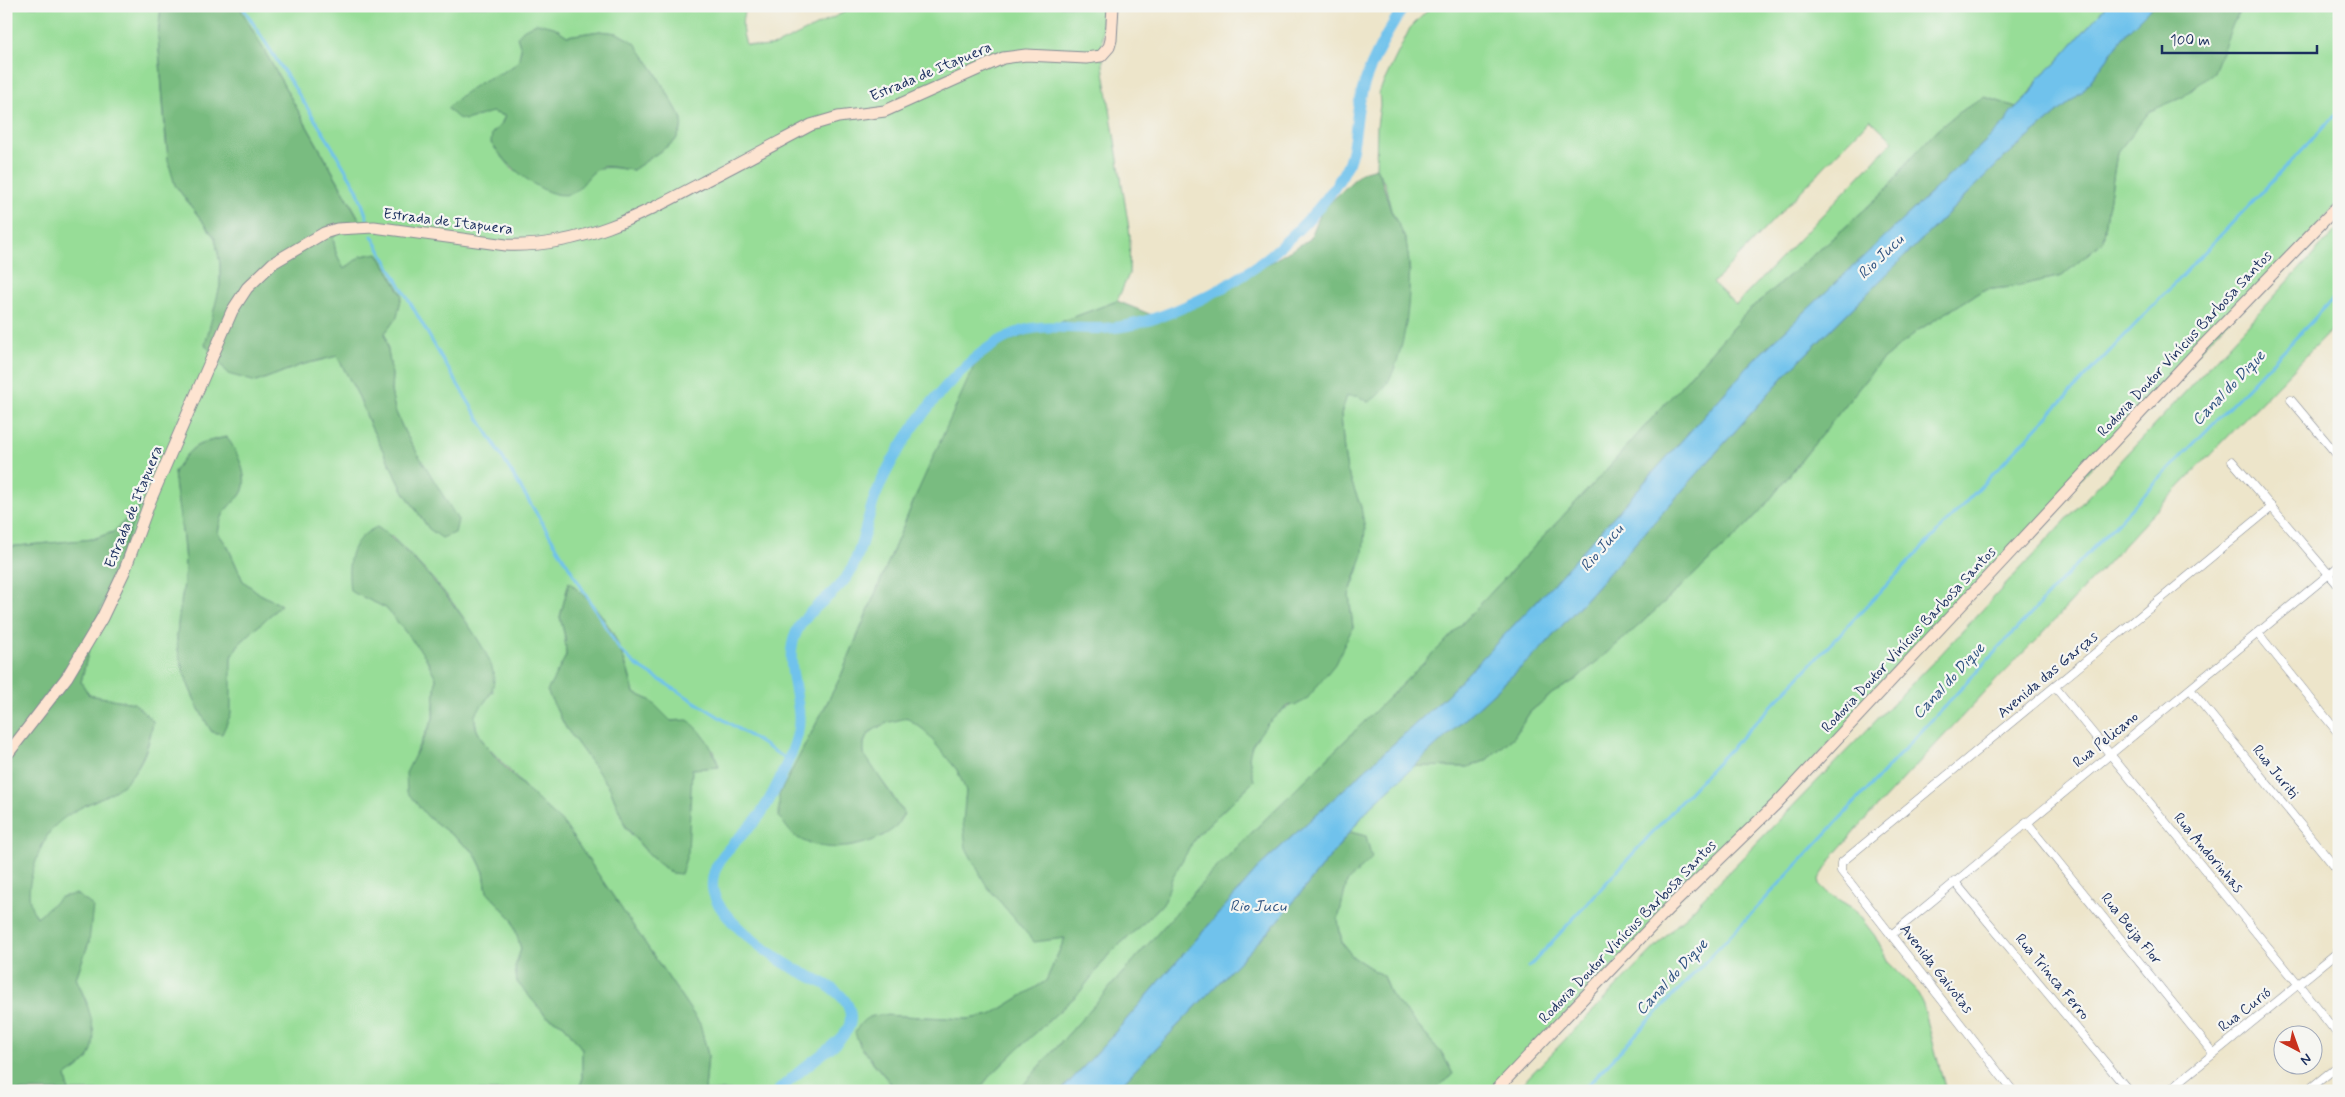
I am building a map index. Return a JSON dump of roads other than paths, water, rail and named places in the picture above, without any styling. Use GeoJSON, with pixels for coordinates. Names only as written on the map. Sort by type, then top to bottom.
{"type":"FeatureCollection","features":[{"type":"Feature","properties":{"kind":"street","name":"Estrada de Itapuera"},"geometry":{"type":"LineString","coordinates":[[6,756],[67,677],[92,639],[115,592],[150,501],[232,311],[247,288],[272,262],[324,233],[362,227],[506,245],[529,246],[602,230],[649,211],[818,122],[838,117],[885,111],[1003,58],[1026,55],[1086,58],[1101,56],[1109,47],[1111,40],[1113,6]]}},
{"type":"Feature","properties":{"kind":"street","name":"Rodovia Doutor Vinícius Barbosa Santos"},"geometry":{"type":"LineString","coordinates":[[1495,1091],[1668,909],[1776,804],[2197,352],[2339,205]]}},
{"type":"Feature","properties":{"kind":"street"},"geometry":{"type":"LineString","coordinates":[[2291,400],[2339,457]]}},
{"type":"Feature","properties":{"kind":"street"},"geometry":{"type":"LineString","coordinates":[[2232,460],[2339,586]]}},
{"type":"Feature","properties":{"kind":"street","name":"Avenida das Garças"},"geometry":{"type":"LineString","coordinates":[[1841,863],[2272,507]]}},
{"type":"Feature","properties":{"kind":"street","name":"Rua Pelicano"},"geometry":{"type":"LineString","coordinates":[[1891,935],[1954,881],[2339,566]]}},
{"type":"Feature","properties":{"kind":"street"},"geometry":{"type":"LineString","coordinates":[[2258,633],[2339,734]]}},
{"type":"Feature","properties":{"kind":"street","name":"Rua Andorinhas"},"geometry":{"type":"LineString","coordinates":[[2055,687],[2339,1036]]}},
{"type":"Feature","properties":{"kind":"street","name":"Rua Juriti"},"geometry":{"type":"LineString","coordinates":[[2190,689],[2339,872]]}},
{"type":"Feature","properties":{"kind":"street","name":"Rua Beija Flor"},"geometry":{"type":"LineString","coordinates":[[2026,822],[2213,1053]]}},
{"type":"Feature","properties":{"kind":"street","name":"Avenida Gaivotas"},"geometry":{"type":"LineString","coordinates":[[1841,863],[1841,871],[2013,1091]]}},
{"type":"Feature","properties":{"kind":"street","name":"Rua Trinca Ferro"},"geometry":{"type":"LineString","coordinates":[[1954,881],[2130,1091]]}},
{"type":"Feature","properties":{"kind":"street","name":"Rua Curió"},"geometry":{"type":"LineString","coordinates":[[2168,1091],[2339,951]]}},
{"type":"Feature","properties":{"kind":"street"},"geometry":{"type":"LineString","coordinates":[[2307,1091],[2339,1065]]}},
{"type":"Feature","properties":{"kind":"water","name":"Rio Jucu"},"geometry":{"type":"Polygon","coordinates":[[[2106,6],[2153,6],[2128,31],[2082,92],[2004,158],[1786,374],[1542,648],[1370,807],[1278,921],[1115,1091],[1061,1091],[1105,1044],[1261,865],[1447,695],[1552,585],[1756,358],[2006,122],[2010,113],[2032,92],[2039,78],[2056,63],[2106,6]]]}},
{"type":"Feature","properties":{"kind":"waterway"},"geometry":{"type":"LineString","coordinates":[[242,6],[328,140],[357,189],[367,218]]}},
{"type":"Feature","properties":{"kind":"waterway"},"geometry":{"type":"LineString","coordinates":[[778,1091],[844,1035],[851,1017],[849,1008],[836,991],[772,955],[735,924],[717,902],[713,891],[713,879],[716,869],[728,849],[764,809],[788,762],[795,743],[799,723],[791,664],[791,654],[796,633],[807,616],[838,587],[851,570],[859,553],[872,506],[885,474],[916,424],[935,398],[979,355],[1002,339],[1036,328],[1109,328],[1153,319],[1200,300],[1223,287],[1264,261],[1280,247],[1309,219],[1342,176],[1351,157],[1359,104],[1366,78],[1383,41],[1404,6]]}},
{"type":"Feature","properties":{"kind":"waterway"},"geometry":{"type":"LineString","coordinates":[[1529,967],[1694,787],[2339,111]]}},
{"type":"Feature","properties":{"kind":"waterway"},"geometry":{"type":"LineString","coordinates":[[372,236],[443,360],[619,649],[636,665],[788,760]]}},
{"type":"Feature","properties":{"kind":"waterway","name":"Canal do Dique"},"geometry":{"type":"LineString","coordinates":[[1582,1091],[1768,896],[2063,579],[2339,293]]}}]}
